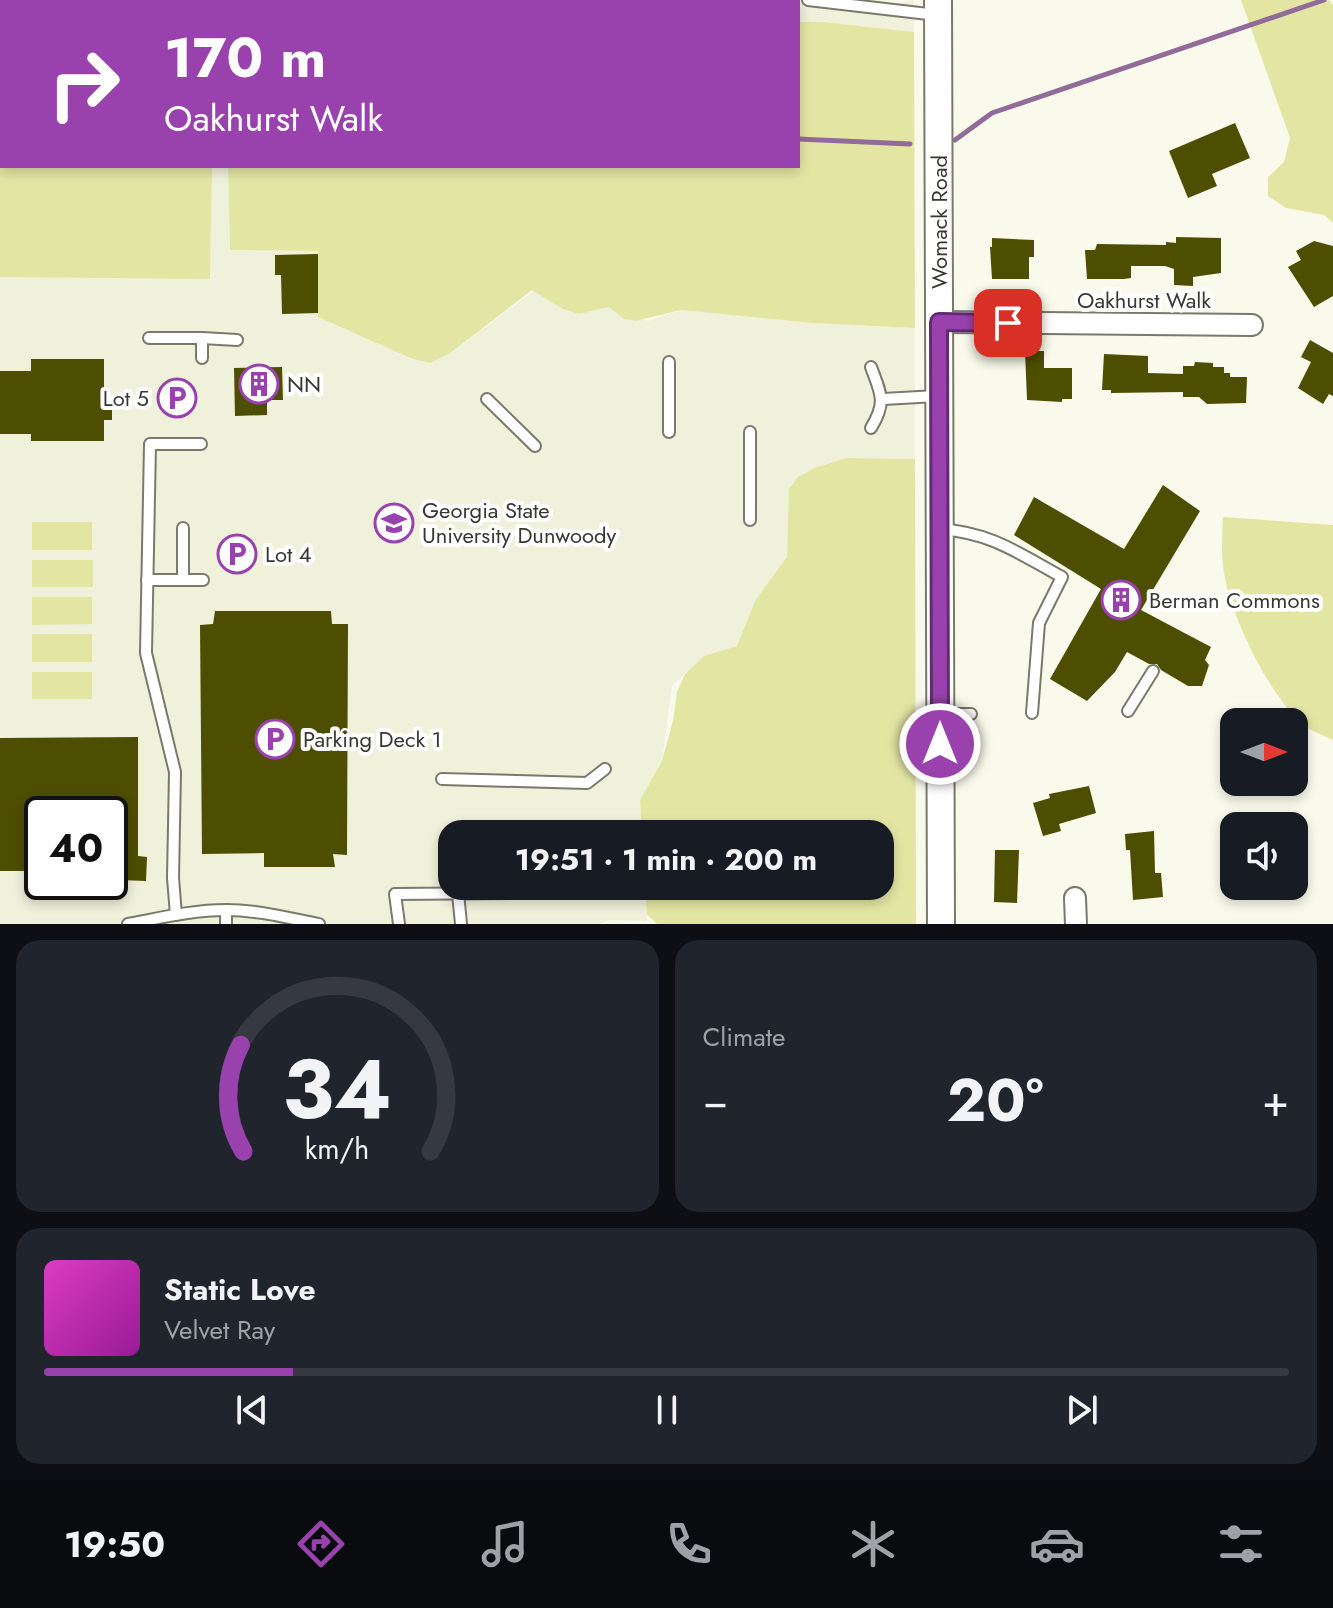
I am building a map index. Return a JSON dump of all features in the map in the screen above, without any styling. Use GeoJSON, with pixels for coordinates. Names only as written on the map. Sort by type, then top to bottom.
{"type":"FeatureCollection","features":[{"type":"Feature","properties":{"kind":"street","name":"Womack Road"},"geometry":{"type":"LineString","coordinates":[[938,8],[941,924]]}},
{"type":"Feature","properties":{"kind":"street","name":"Oakhurst Walk"},"geometry":{"type":"LineString","coordinates":[[939,322],[1252,325]]}},
{"type":"Feature","properties":{"kind":"street"},"geometry":{"type":"LineString","coordinates":[[1075,898],[1076,924]]}},
{"type":"Feature","properties":{"kind":"lane"},"geometry":{"type":"LineString","coordinates":[[808,0],[938,8]]}},
{"type":"Feature","properties":{"kind":"lane"},"geometry":{"type":"LineString","coordinates":[[149,338],[237,340]]}},
{"type":"Feature","properties":{"kind":"lane"},"geometry":{"type":"LineString","coordinates":[[202,338],[202,358]]}},
{"type":"Feature","properties":{"kind":"lane"},"geometry":{"type":"LineString","coordinates":[[669,362],[669,432]]}},
{"type":"Feature","properties":{"kind":"lane"},"geometry":{"type":"LineString","coordinates":[[871,367],[883,399],[871,428]]}},
{"type":"Feature","properties":{"kind":"lane"},"geometry":{"type":"LineString","coordinates":[[883,399],[939,396]]}},
{"type":"Feature","properties":{"kind":"lane"},"geometry":{"type":"LineString","coordinates":[[487,399],[535,446]]}},
{"type":"Feature","properties":{"kind":"lane"},"geometry":{"type":"LineString","coordinates":[[750,432],[750,520]]}},
{"type":"Feature","properties":{"kind":"lane"},"geometry":{"type":"LineString","coordinates":[[176,915],[173,878],[175,772],[146,653],[150,444],[201,444]]}},
{"type":"Feature","properties":{"kind":"lane"},"geometry":{"type":"LineString","coordinates":[[183,528],[183,580]]}},
{"type":"Feature","properties":{"kind":"lane"},"geometry":{"type":"LineString","coordinates":[[939,529],[971,532],[997,541],[1062,577],[1039,623],[1032,713]]}},
{"type":"Feature","properties":{"kind":"lane"},"geometry":{"type":"LineString","coordinates":[[147,580],[203,580]]}},
{"type":"Feature","properties":{"kind":"lane"},"geometry":{"type":"LineString","coordinates":[[1128,711],[1153,671]]}},
{"type":"Feature","properties":{"kind":"lane"},"geometry":{"type":"LineString","coordinates":[[940,714],[971,714]]}},
{"type":"Feature","properties":{"kind":"lane"},"geometry":{"type":"LineString","coordinates":[[442,779],[587,783],[605,769]]}},
{"type":"Feature","properties":{"kind":"lane"},"geometry":{"type":"LineString","coordinates":[[399,924],[395,894],[438,893]]}},
{"type":"Feature","properties":{"kind":"lane"},"geometry":{"type":"LineString","coordinates":[[459,900],[461,924]]}},
{"type":"Feature","properties":{"kind":"lane"},"geometry":{"type":"LineString","coordinates":[[226,910],[226,924]]}},
{"type":"Feature","properties":{"kind":"lane"},"geometry":{"type":"LineString","coordinates":[[128,924],[226,910],[259,912],[319,924]]}},
{"type":"Feature","properties":{"kind":"shaded area"},"geometry":{"type":"Polygon","coordinates":[[[800,0],[878,0],[897,4],[913,0],[914,32],[800,22],[800,0]]]}},
{"type":"Feature","properties":{"kind":"shaded area","name":"Georgia State University Dunwoody"},"geometry":{"type":"Polygon","coordinates":[[[0,168],[228,168],[230,250],[318,251],[450,353],[535,290],[563,309],[579,314],[609,307],[648,321],[681,310],[812,323],[915,328],[915,459],[846,458],[789,489],[787,557],[756,599],[737,647],[704,656],[672,686],[662,761],[640,800],[641,820],[438,820],[438,900],[646,900],[647,921],[608,920],[600,924],[0,924],[0,168]]]}},
{"type":"Feature","properties":{"kind":"green space"},"geometry":{"type":"Polygon","coordinates":[[[1241,0],[1329,0],[1333,5],[1333,223],[1324,215],[1286,208],[1268,196],[1268,177],[1284,162],[1290,138],[1241,0]]]}},
{"type":"Feature","properties":{"kind":"green space"},"geometry":{"type":"Polygon","coordinates":[[[800,22],[914,32],[915,328],[812,323],[681,310],[635,321],[624,319],[609,307],[579,314],[563,309],[532,290],[450,353],[430,363],[413,359],[318,317],[318,251],[230,250],[228,168],[800,168],[800,22]]]}},
{"type":"Feature","properties":{"kind":"green space"},"geometry":{"type":"Polygon","coordinates":[[[0,168],[212,168],[210,279],[0,277],[0,168]]]}},
{"type":"Feature","properties":{"kind":"green space"},"geometry":{"type":"Polygon","coordinates":[[[846,458],[915,459],[916,924],[657,924],[647,915],[646,900],[894,900],[894,820],[641,820],[640,800],[662,761],[677,692],[685,674],[704,656],[737,646],[756,599],[787,557],[789,489],[798,477],[846,458]]]}},
{"type":"Feature","properties":{"kind":"green space"},"geometry":{"type":"Polygon","coordinates":[[[1223,517],[1333,525],[1333,740],[1308,727],[1308,708],[1288,708],[1273,689],[1251,650],[1234,609],[1222,552],[1223,517]]]}},
{"type":"Feature","properties":{"kind":"green space"},"geometry":{"type":"Polygon","coordinates":[[[32,522],[92,522],[92,550],[32,550],[32,522]]]}},
{"type":"Feature","properties":{"kind":"green space"},"geometry":{"type":"Polygon","coordinates":[[[32,560],[93,560],[93,587],[32,587],[32,560]]]}},
{"type":"Feature","properties":{"kind":"green space"},"geometry":{"type":"Polygon","coordinates":[[[32,597],[92,597],[92,624],[32,625],[32,597]]]}},
{"type":"Feature","properties":{"kind":"green space"},"geometry":{"type":"Polygon","coordinates":[[[32,634],[92,634],[92,662],[32,662],[32,634]]]}},
{"type":"Feature","properties":{"kind":"green space"},"geometry":{"type":"Polygon","coordinates":[[[32,672],[92,672],[92,699],[32,699],[32,672]]]}},
{"type":"Feature","properties":{"kind":"building"},"geometry":{"type":"Polygon","coordinates":[[[1235,123],[1250,158],[1212,174],[1217,186],[1188,198],[1169,151],[1235,123]]]}},
{"type":"Feature","properties":{"kind":"building"},"geometry":{"type":"Polygon","coordinates":[[[1176,237],[1221,238],[1221,273],[1193,277],[1193,286],[1174,285],[1174,269],[1165,266],[1131,266],[1131,278],[1087,279],[1085,250],[1095,250],[1097,244],[1166,245],[1166,242],[1176,243],[1176,237]]]}},
{"type":"Feature","properties":{"kind":"building"},"geometry":{"type":"Polygon","coordinates":[[[992,238],[1034,240],[1034,257],[1029,257],[1029,279],[992,279],[992,238]]]}},
{"type":"Feature","properties":{"kind":"building"},"geometry":{"type":"Polygon","coordinates":[[[1314,241],[1333,246],[1333,296],[1314,307],[1288,267],[1301,260],[1296,251],[1314,241]]]}},
{"type":"Feature","properties":{"kind":"building"},"geometry":{"type":"Polygon","coordinates":[[[318,254],[318,313],[282,314],[281,275],[275,275],[275,255],[318,254]]]}},
{"type":"Feature","properties":{"kind":"building"},"geometry":{"type":"Polygon","coordinates":[[[1310,340],[1333,353],[1333,396],[1329,394],[1323,404],[1298,388],[1311,362],[1301,357],[1310,340]]]}},
{"type":"Feature","properties":{"kind":"building"},"geometry":{"type":"Polygon","coordinates":[[[1025,351],[1044,351],[1044,368],[1072,368],[1072,399],[1062,399],[1062,402],[1027,400],[1025,351]]]}},
{"type":"Feature","properties":{"kind":"building"},"geometry":{"type":"Polygon","coordinates":[[[1104,354],[1148,356],[1148,373],[1183,374],[1183,366],[1194,366],[1195,362],[1213,363],[1213,367],[1224,367],[1224,373],[1230,373],[1230,377],[1247,377],[1246,403],[1207,404],[1199,397],[1183,397],[1183,392],[1111,393],[1111,390],[1102,390],[1104,354]]]}},
{"type":"Feature","properties":{"kind":"building"},"geometry":{"type":"Polygon","coordinates":[[[31,359],[104,359],[104,397],[112,397],[112,420],[104,420],[104,441],[31,441],[31,434],[0,434],[0,371],[31,371],[31,359]]]}},
{"type":"Feature","properties":{"kind":"building","name":"NN"},"geometry":{"type":"Polygon","coordinates":[[[282,367],[283,400],[267,400],[267,415],[235,416],[234,368],[282,367]]]}},
{"type":"Feature","properties":{"kind":"building","name":"Berman Commons"},"geometry":{"type":"Polygon","coordinates":[[[1163,485],[1200,511],[1141,610],[1211,647],[1205,660],[1209,665],[1202,686],[1188,686],[1161,670],[1157,664],[1149,664],[1127,652],[1115,672],[1087,701],[1050,679],[1101,589],[1014,535],[1034,497],[1124,549],[1163,485]]]}},
{"type":"Feature","properties":{"kind":"building","name":"Parking Deck 1"},"geometry":{"type":"Polygon","coordinates":[[[215,611],[331,611],[332,624],[348,624],[347,855],[333,854],[335,867],[264,867],[264,853],[202,854],[200,625],[213,624],[215,611]]]}},
{"type":"Feature","properties":{"kind":"building"},"geometry":{"type":"Polygon","coordinates":[[[138,737],[138,856],[147,857],[146,881],[128,880],[128,796],[24,796],[24,871],[0,871],[0,738],[138,737]]]}},
{"type":"Feature","properties":{"kind":"building"},"geometry":{"type":"Polygon","coordinates":[[[1089,786],[1096,813],[1059,824],[1061,831],[1043,836],[1033,803],[1050,798],[1049,794],[1089,786]]]}},
{"type":"Feature","properties":{"kind":"building"},"geometry":{"type":"Polygon","coordinates":[[[1154,831],[1155,873],[1161,873],[1163,897],[1133,900],[1130,850],[1126,850],[1125,834],[1154,831]]]}},
{"type":"Feature","properties":{"kind":"building"},"geometry":{"type":"Polygon","coordinates":[[[995,850],[1019,850],[1017,903],[994,902],[995,850]]]}},
{"type":"Feature","properties":{"kind":"waterway"},"geometry":{"type":"LineString","coordinates":[[955,140],[992,113],[1324,0]]}},
{"type":"Feature","properties":{"kind":"waterway"},"geometry":{"type":"LineString","coordinates":[[800,139],[910,144]]}},
{"type":"Feature","properties":{"kind":"place","name":"NN"},"geometry":{"type":"Point","coordinates":[259,384]}},
{"type":"Feature","properties":{"kind":"place","name":"Lot 5"},"geometry":{"type":"Point","coordinates":[177,398]}},
{"type":"Feature","properties":{"kind":"place","name":"Georgia State University Dunwoody"},"geometry":{"type":"Point","coordinates":[394,523]}},
{"type":"Feature","properties":{"kind":"place","name":"Lot 4"},"geometry":{"type":"Point","coordinates":[237,554]}},
{"type":"Feature","properties":{"kind":"place","name":"Berman Commons"},"geometry":{"type":"Point","coordinates":[1121,600]}},
{"type":"Feature","properties":{"kind":"place","name":"Parking Deck 1"},"geometry":{"type":"Point","coordinates":[275,739]}},
{"type":"Feature","properties":{"kind":"route"},"geometry":{"type":"LineString","coordinates":[[940,744],[939,322],[1008,323]]}}]}
